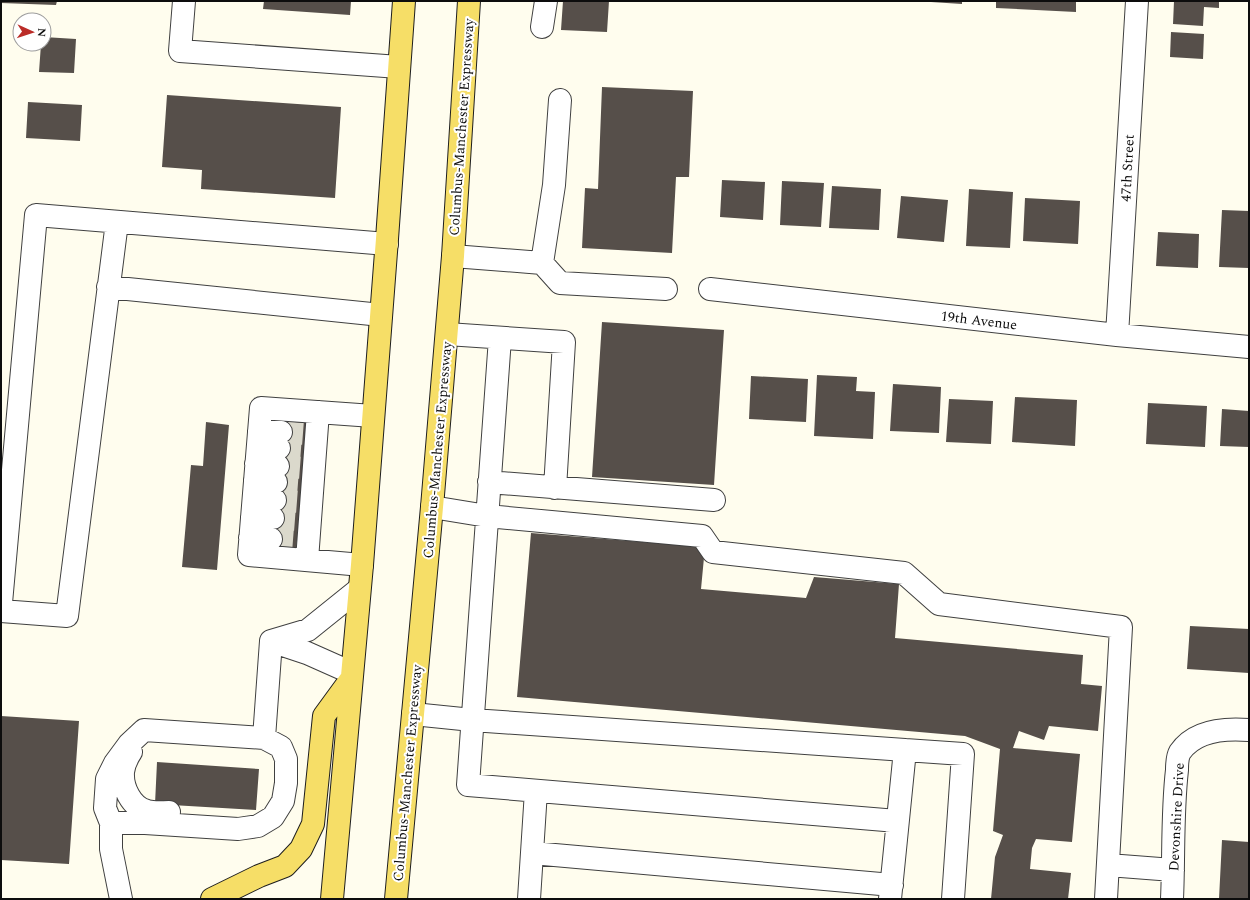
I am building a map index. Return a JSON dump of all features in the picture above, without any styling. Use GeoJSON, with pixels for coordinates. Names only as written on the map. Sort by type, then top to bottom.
{"type":"FeatureCollection","features":[{"type":"Feature","properties":{"kind":"main road"},"geometry":{"type":"LineString","coordinates":[[332,899],[362,565],[404,1]]}},
{"type":"Feature","properties":{"kind":"main road","name":"Columbus-Manchester Expressway"},"geometry":{"type":"LineString","coordinates":[[396,899],[447,334],[469,1]]}},
{"type":"Feature","properties":{"kind":"main road"},"geometry":{"type":"LineString","coordinates":[[212,899],[259,876],[286,866],[301,849],[313,824],[324,716],[351,676]]}},
{"type":"Feature","properties":{"kind":"street"},"geometry":{"type":"LineString","coordinates":[[184,1],[180,51],[399,67]]}},
{"type":"Feature","properties":{"kind":"street"},"geometry":{"type":"LineString","coordinates":[[542,26],[546,1]]}},
{"type":"Feature","properties":{"kind":"street","name":"47th Street"},"geometry":{"type":"LineString","coordinates":[[1117,335],[1137,1]]}},
{"type":"Feature","properties":{"kind":"street"},"geometry":{"type":"LineString","coordinates":[[542,263],[554,185],[560,100]]}},
{"type":"Feature","properties":{"kind":"street"},"geometry":{"type":"LineString","coordinates":[[1,603],[36,215],[387,244]]}},
{"type":"Feature","properties":{"kind":"street"},"geometry":{"type":"LineString","coordinates":[[1,611],[67,616],[117,222]]}},
{"type":"Feature","properties":{"kind":"street"},"geometry":{"type":"LineString","coordinates":[[453,256],[542,263],[560,282],[666,289]]}},
{"type":"Feature","properties":{"kind":"street"},"geometry":{"type":"LineString","coordinates":[[108,287],[381,315]]}},
{"type":"Feature","properties":{"kind":"street","name":"19th Avenue"},"geometry":{"type":"LineString","coordinates":[[710,289],[1117,335],[1249,347]]}},
{"type":"Feature","properties":{"kind":"street"},"geometry":{"type":"LineString","coordinates":[[447,334],[564,342],[555,488]]}},
{"type":"Feature","properties":{"kind":"street"},"geometry":{"type":"LineString","coordinates":[[500,338],[468,785],[897,821]]}},
{"type":"Feature","properties":{"kind":"street"},"geometry":{"type":"LineString","coordinates":[[318,412],[307,491],[249,555],[265,483],[261,408],[318,412],[373,416]]}},
{"type":"Feature","properties":{"kind":"street"},"geometry":{"type":"LineString","coordinates":[[490,482],[714,500]]}},
{"type":"Feature","properties":{"kind":"street"},"geometry":{"type":"LineString","coordinates":[[307,491],[362,565]]}},
{"type":"Feature","properties":{"kind":"street"},"geometry":{"type":"LineString","coordinates":[[432,507],[487,516],[702,536],[713,552],[904,573],[939,604],[1121,627],[1106,899]]}},
{"type":"Feature","properties":{"kind":"street"},"geometry":{"type":"LineString","coordinates":[[271,641],[308,630],[359,589]]}},
{"type":"Feature","properties":{"kind":"street"},"geometry":{"type":"LineString","coordinates":[[271,641],[307,653],[351,676]]}},
{"type":"Feature","properties":{"kind":"street"},"geometry":{"type":"LineString","coordinates":[[264,738],[271,641]]}},
{"type":"Feature","properties":{"kind":"street"},"geometry":{"type":"LineString","coordinates":[[413,714],[472,720],[963,754],[953,899]]}},
{"type":"Feature","properties":{"kind":"street","name":"Devonshire Drive"},"geometry":{"type":"LineString","coordinates":[[1172,899],[1175,791],[1179,754],[1191,740],[1208,732],[1239,729],[1249,730]]}},
{"type":"Feature","properties":{"kind":"street"},"geometry":{"type":"LineString","coordinates":[[144,730],[125,762],[123,772],[124,786],[130,798],[138,807],[147,811],[222,816],[258,826]]}},
{"type":"Feature","properties":{"kind":"street"},"geometry":{"type":"LineString","coordinates":[[111,823],[145,823],[238,829],[258,826],[273,817],[283,801],[286,783],[286,759],[281,747],[264,738],[144,730],[129,744],[115,763],[107,779],[105,808],[111,823],[111,849],[121,899]]}},
{"type":"Feature","properties":{"kind":"street"},"geometry":{"type":"LineString","coordinates":[[532,853],[891,892],[905,750]]}},
{"type":"Feature","properties":{"kind":"street"},"geometry":{"type":"LineString","coordinates":[[529,899],[536,791]]}},
{"type":"Feature","properties":{"kind":"street"},"geometry":{"type":"LineString","coordinates":[[1108,865],[1173,870]]}},
{"type":"Feature","properties":{"kind":"building"},"geometry":{"type":"Polygon","coordinates":[[[1,1],[57,1],[56,5],[1,3],[1,1]]]}},
{"type":"Feature","properties":{"kind":"building"},"geometry":{"type":"Polygon","coordinates":[[[264,1],[351,1],[350,15],[263,9],[264,1]]]}},
{"type":"Feature","properties":{"kind":"building"},"geometry":{"type":"Polygon","coordinates":[[[563,1],[609,1],[607,32],[561,30],[563,1]]]}},
{"type":"Feature","properties":{"kind":"building"},"geometry":{"type":"Polygon","coordinates":[[[962,1],[962,4],[931,2],[962,1]]]}},
{"type":"Feature","properties":{"kind":"building"},"geometry":{"type":"Polygon","coordinates":[[[996,1],[1076,1],[1076,12],[996,8],[996,1]]]}},
{"type":"Feature","properties":{"kind":"building"},"geometry":{"type":"Polygon","coordinates":[[[1174,1],[1219,1],[1219,8],[1204,7],[1203,26],[1173,24],[1174,1]]]}},
{"type":"Feature","properties":{"kind":"building"},"geometry":{"type":"Polygon","coordinates":[[[1171,32],[1204,34],[1203,59],[1170,57],[1171,32]]]}},
{"type":"Feature","properties":{"kind":"building"},"geometry":{"type":"Polygon","coordinates":[[[52,38],[76,39],[74,73],[39,72],[40,52],[52,52],[52,38]]]}},
{"type":"Feature","properties":{"kind":"building"},"geometry":{"type":"Polygon","coordinates":[[[602,87],[693,91],[689,177],[676,177],[672,253],[582,248],[585,188],[598,189],[602,87]]]}},
{"type":"Feature","properties":{"kind":"building"},"geometry":{"type":"Polygon","coordinates":[[[167,95],[341,107],[335,198],[201,189],[202,170],[162,167],[167,95]]]}},
{"type":"Feature","properties":{"kind":"building"},"geometry":{"type":"Polygon","coordinates":[[[28,102],[82,105],[80,141],[26,138],[28,102]]]}},
{"type":"Feature","properties":{"kind":"building"},"geometry":{"type":"Polygon","coordinates":[[[722,180],[765,182],[763,220],[720,217],[722,180]]]}},
{"type":"Feature","properties":{"kind":"building"},"geometry":{"type":"Polygon","coordinates":[[[782,181],[824,183],[821,227],[780,225],[782,181]]]}},
{"type":"Feature","properties":{"kind":"building"},"geometry":{"type":"Polygon","coordinates":[[[832,186],[881,189],[879,230],[829,228],[832,186]]]}},
{"type":"Feature","properties":{"kind":"building"},"geometry":{"type":"Polygon","coordinates":[[[969,189],[1013,192],[1010,248],[966,246],[969,189]]]}},
{"type":"Feature","properties":{"kind":"building"},"geometry":{"type":"Polygon","coordinates":[[[901,196],[948,200],[944,242],[897,238],[901,196]]]}},
{"type":"Feature","properties":{"kind":"building"},"geometry":{"type":"Polygon","coordinates":[[[1025,198],[1080,201],[1078,244],[1023,241],[1025,198]]]}},
{"type":"Feature","properties":{"kind":"building"},"geometry":{"type":"Polygon","coordinates":[[[1222,210],[1249,211],[1249,268],[1219,267],[1222,210]]]}},
{"type":"Feature","properties":{"kind":"building"},"geometry":{"type":"Polygon","coordinates":[[[1158,232],[1199,234],[1198,268],[1156,266],[1158,232]]]}},
{"type":"Feature","properties":{"kind":"building"},"geometry":{"type":"Polygon","coordinates":[[[602,322],[724,330],[714,485],[592,477],[602,322]]]}},
{"type":"Feature","properties":{"kind":"building"},"geometry":{"type":"Polygon","coordinates":[[[817,375],[857,377],[856,391],[875,392],[873,439],[814,436],[817,375]]]}},
{"type":"Feature","properties":{"kind":"building"},"geometry":{"type":"Polygon","coordinates":[[[751,376],[808,379],[806,422],[749,419],[751,376]]]}},
{"type":"Feature","properties":{"kind":"building"},"geometry":{"type":"Polygon","coordinates":[[[893,384],[941,387],[939,433],[890,431],[893,384]]]}},
{"type":"Feature","properties":{"kind":"building"},"geometry":{"type":"Polygon","coordinates":[[[1015,397],[1077,400],[1075,446],[1012,442],[1015,397]]]}},
{"type":"Feature","properties":{"kind":"building"},"geometry":{"type":"Polygon","coordinates":[[[949,399],[993,401],[991,444],[946,442],[949,399]]]}},
{"type":"Feature","properties":{"kind":"building"},"geometry":{"type":"Polygon","coordinates":[[[1148,403],[1207,406],[1205,447],[1146,444],[1148,403]]]}},
{"type":"Feature","properties":{"kind":"building"},"geometry":{"type":"Polygon","coordinates":[[[1222,409],[1249,411],[1249,447],[1220,446],[1222,409]]]}},
{"type":"Feature","properties":{"kind":"building"},"geometry":{"type":"Polygon","coordinates":[[[282,417],[308,419],[296,551],[270,549],[282,417]]]}},
{"type":"Feature","properties":{"kind":"building"},"geometry":{"type":"Polygon","coordinates":[[[206,422],[229,425],[217,570],[182,567],[191,465],[203,466],[206,422]]]}},
{"type":"Feature","properties":{"kind":"building"},"geometry":{"type":"Polygon","coordinates":[[[531,533],[705,547],[701,589],[806,598],[814,577],[899,584],[895,638],[1083,655],[1081,684],[1102,686],[1098,731],[1049,726],[1044,740],[1019,731],[1013,748],[1080,754],[1072,842],[1036,839],[1032,848],[1030,869],[1071,873],[1068,899],[991,899],[995,857],[1003,835],[993,831],[1000,749],[965,736],[517,697],[531,533]]]}},
{"type":"Feature","properties":{"kind":"building"},"geometry":{"type":"Polygon","coordinates":[[[1190,626],[1249,629],[1249,673],[1187,669],[1190,626]]]}},
{"type":"Feature","properties":{"kind":"building"},"geometry":{"type":"Polygon","coordinates":[[[1,716],[79,721],[69,864],[1,860],[1,716]]]}},
{"type":"Feature","properties":{"kind":"building"},"geometry":{"type":"Polygon","coordinates":[[[157,762],[259,769],[256,810],[155,804],[157,762]]]}},
{"type":"Feature","properties":{"kind":"building"},"geometry":{"type":"Polygon","coordinates":[[[1222,840],[1249,842],[1249,899],[1219,899],[1222,840]]]}},
{"type":"Feature","properties":{"kind":"tunnel"},"geometry":{"type":"LineString","coordinates":[[281,432],[307,434]]}},
{"type":"Feature","properties":{"kind":"tunnel"},"geometry":{"type":"LineString","coordinates":[[279,448],[305,450]]}},
{"type":"Feature","properties":{"kind":"tunnel"},"geometry":{"type":"LineString","coordinates":[[278,466],[304,468]]}},
{"type":"Feature","properties":{"kind":"tunnel"},"geometry":{"type":"LineString","coordinates":[[276,482],[302,484]]}},
{"type":"Feature","properties":{"kind":"tunnel"},"geometry":{"type":"LineString","coordinates":[[275,500],[301,502]]}},
{"type":"Feature","properties":{"kind":"tunnel"},"geometry":{"type":"LineString","coordinates":[[273,518],[299,520]]}},
{"type":"Feature","properties":{"kind":"tunnel"},"geometry":{"type":"LineString","coordinates":[[271,539],[297,541]]}}]}
